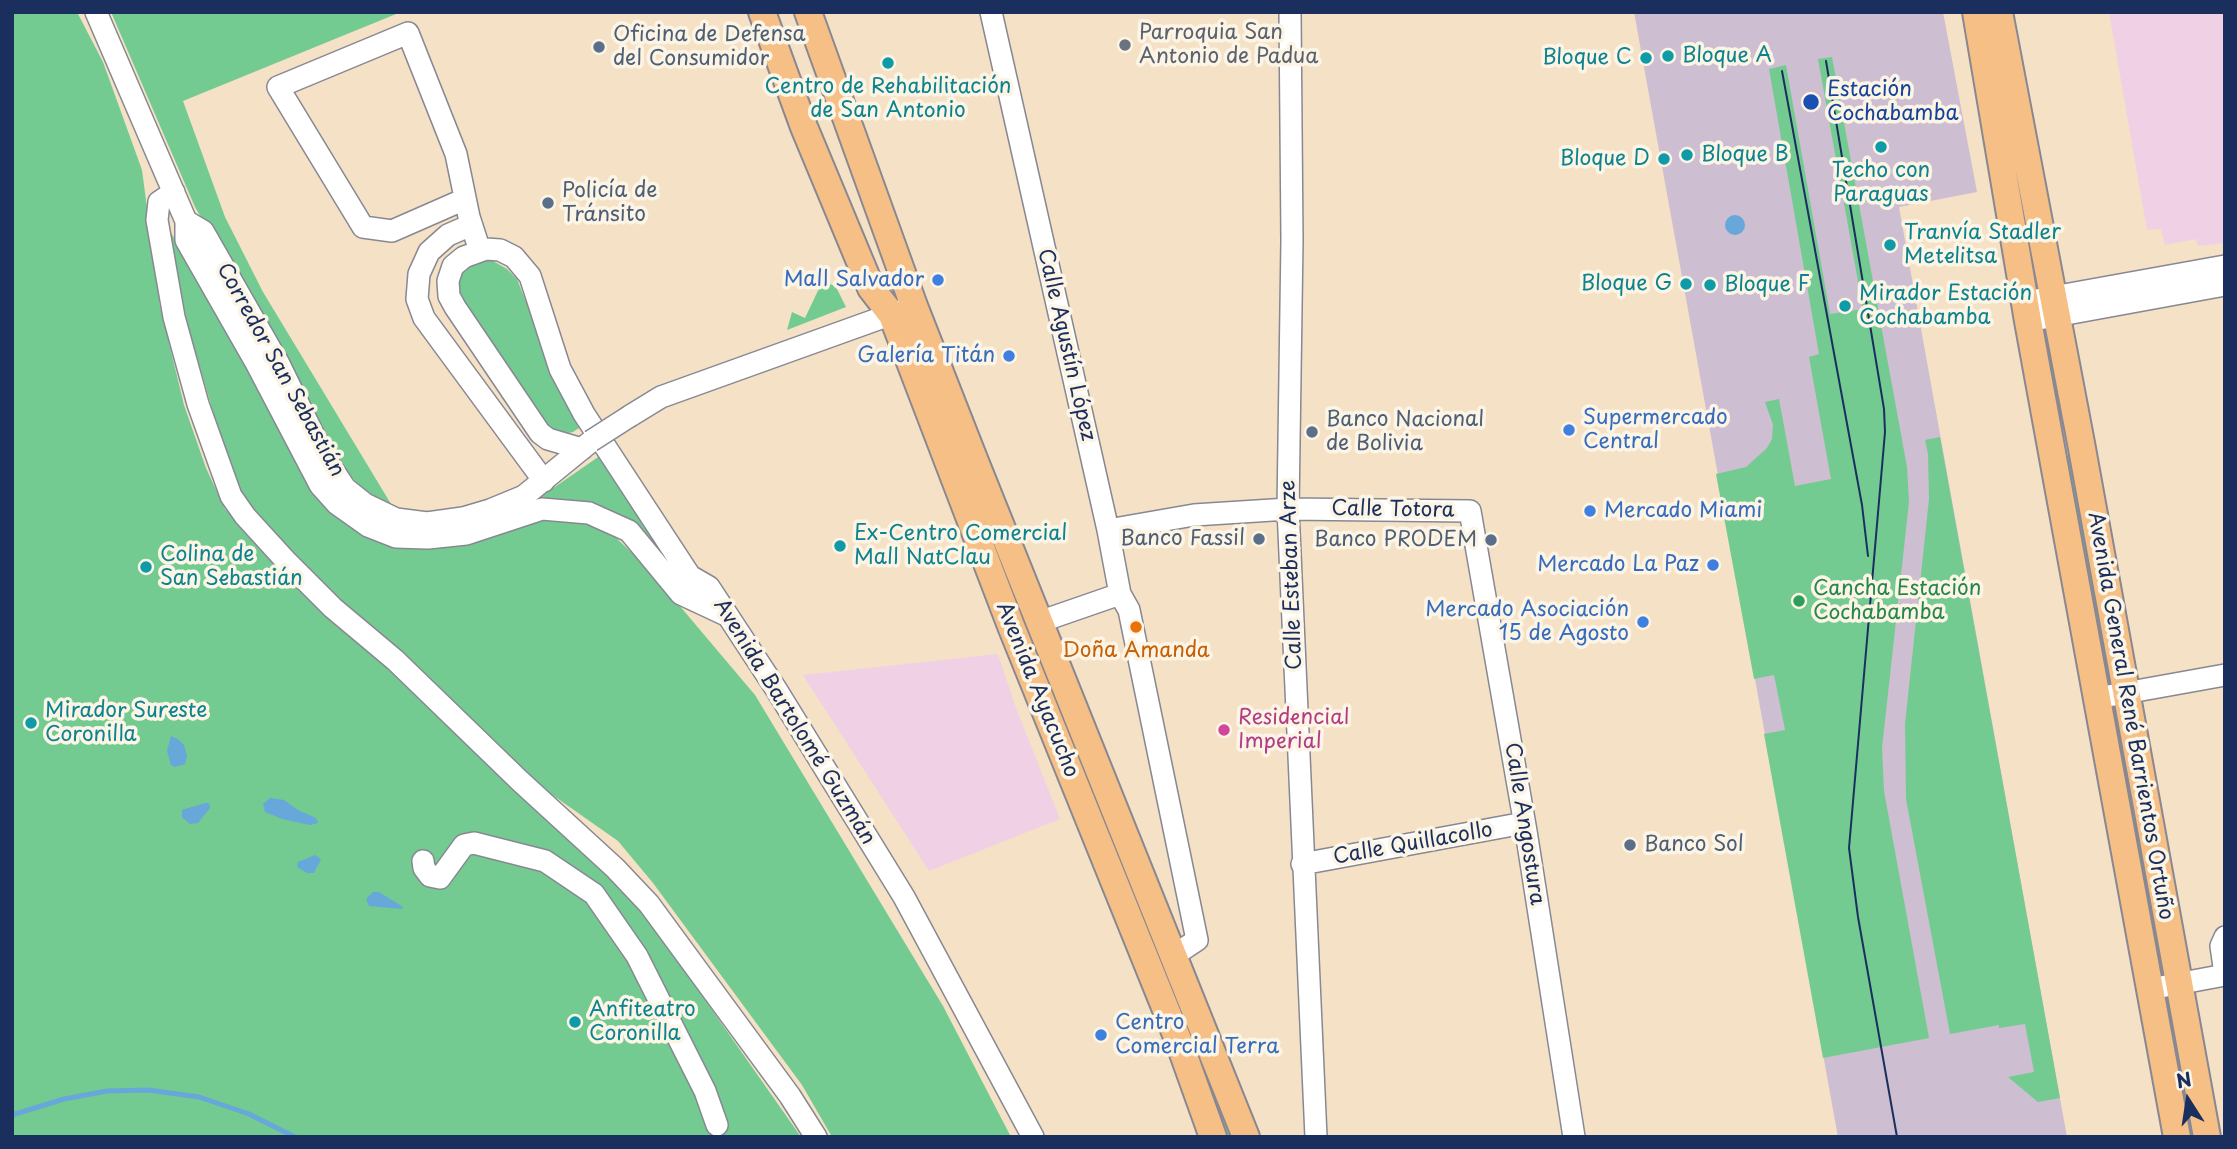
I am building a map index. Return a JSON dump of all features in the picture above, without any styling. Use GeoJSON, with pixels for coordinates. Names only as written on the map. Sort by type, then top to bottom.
{"type":"FeatureCollection","features":[{"type":"Feature","properties":{"kind":"main road","name":"Avenida Ayacucho"},"geometry":{"type":"LineString","coordinates":[[762,12],[804,127],[871,288],[903,310],[1039,622],[1247,1137]]}},
{"type":"Feature","properties":{"kind":"main road","name":"Avenida Ayacucho"},"geometry":{"type":"LineString","coordinates":[[808,12],[903,310],[1006,613],[1179,1042],[1213,1137]]}},
{"type":"Feature","properties":{"kind":"main road","name":"Avenida General René Barrientos Ortuño"},"geometry":{"type":"LineString","coordinates":[[1976,12],[2027,312],[2177,1137]]}},
{"type":"Feature","properties":{"kind":"main road","name":"Avenida General René Barrientos Ortuño"},"geometry":{"type":"LineString","coordinates":[[1999,12],[2178,984],[2209,1135]]}},
{"type":"Feature","properties":{"kind":"street","name":"Corredor San Sebastián"},"geometry":{"type":"LineString","coordinates":[[96,12],[186,220],[186,240],[255,361],[320,485],[337,504],[368,526],[396,537],[428,538],[466,534],[541,509],[589,513],[629,531],[681,594],[728,616]]}},
{"type":"Feature","properties":{"kind":"street","name":"Calle Agustín López"},"geometry":{"type":"LineString","coordinates":[[991,12],[1108,530],[1120,594],[1129,610],[1197,940],[1172,956]]}},
{"type":"Feature","properties":{"kind":"street","name":"Calle Esteban Arze"},"geometry":{"type":"LineString","coordinates":[[1290,12],[1292,240],[1288,509],[1316,1137]]}},
{"type":"Feature","properties":{"kind":"street"},"geometry":{"type":"LineString","coordinates":[[465,200],[392,231],[363,228],[278,87],[408,33],[456,155],[471,225],[480,251],[464,257],[453,266],[447,281],[449,296],[540,433],[548,439],[587,445]]}},
{"type":"Feature","properties":{"kind":"street"},"geometry":{"type":"LineString","coordinates":[[174,192],[159,202],[157,219],[174,317],[198,404],[231,496],[287,562],[333,608],[395,660],[615,868],[649,904],[790,1096],[816,1137]]}},
{"type":"Feature","properties":{"kind":"street","name":"Corredor San Sebastián"},"geometry":{"type":"LineString","coordinates":[[186,220],[203,231],[279,364],[324,457],[345,488],[365,504],[396,519],[427,523],[463,518],[524,496],[587,445],[661,397],[903,310]]}},
{"type":"Feature","properties":{"kind":"street"},"geometry":{"type":"LineString","coordinates":[[471,225],[448,235],[429,252],[419,274],[417,299],[424,318],[544,481]]}},
{"type":"Feature","properties":{"kind":"street","name":"Avenida Bartolomé Guzmán"},"geometry":{"type":"LineString","coordinates":[[480,251],[500,250],[514,257],[530,276],[561,369],[584,414],[691,576],[709,587],[776,689],[904,897],[1033,1137]]}},
{"type":"Feature","properties":{"kind":"street"},"geometry":{"type":"LineString","coordinates":[[2027,312],[2225,266]]}},
{"type":"Feature","properties":{"kind":"street"},"geometry":{"type":"LineString","coordinates":[[2055,306],[2225,285]]}},
{"type":"Feature","properties":{"kind":"street","name":"Calle Totora"},"geometry":{"type":"LineString","coordinates":[[1108,530],[1194,515],[1288,509],[1470,511]]}},
{"type":"Feature","properties":{"kind":"street","name":"Calle Angostura"},"geometry":{"type":"LineString","coordinates":[[1470,511],[1524,823],[1574,1137]]}},
{"type":"Feature","properties":{"kind":"street"},"geometry":{"type":"LineString","coordinates":[[1039,622],[1120,594]]}},
{"type":"Feature","properties":{"kind":"street"},"geometry":{"type":"LineString","coordinates":[[2097,698],[2225,675]]}},
{"type":"Feature","properties":{"kind":"street","name":"Calle Quillacollo"},"geometry":{"type":"LineString","coordinates":[[1302,864],[1524,823]]}},
{"type":"Feature","properties":{"kind":"street"},"geometry":{"type":"LineString","coordinates":[[423,861],[430,876],[440,878],[464,845],[474,843],[544,861],[594,894],[637,956],[705,1091],[717,1125]]}},
{"type":"Feature","properties":{"kind":"street"},"geometry":{"type":"LineString","coordinates":[[594,894],[615,868]]}},
{"type":"Feature","properties":{"kind":"street"},"geometry":{"type":"LineString","coordinates":[[2150,989],[2225,974],[2221,946],[2225,937]]}},
{"type":"Feature","properties":{"kind":"shaded area"},"geometry":{"type":"Polygon","coordinates":[[[1634,12],[1943,12],[1977,192],[1899,207],[2067,1137],[1838,1137],[1634,12]]]}},
{"type":"Feature","properties":{"kind":"shaded area"},"geometry":{"type":"Polygon","coordinates":[[[2109,12],[2225,12],[2225,243],[2198,246],[2196,239],[2165,245],[2161,229],[2147,230],[2109,12]]]}},
{"type":"Feature","properties":{"kind":"shaded area"},"geometry":{"type":"Polygon","coordinates":[[[998,654],[1016,708],[1060,819],[929,871],[803,675],[998,654]]]}},
{"type":"Feature","properties":{"kind":"green space","name":"Colina de San Sebastián"},"geometry":{"type":"Polygon","coordinates":[[[12,12],[77,12],[103,62],[142,170],[160,306],[184,405],[206,468],[225,509],[336,626],[386,664],[545,819],[624,890],[668,947],[801,1137],[12,1137],[12,12]]]}},
{"type":"Feature","properties":{"kind":"green space"},"geometry":{"type":"Polygon","coordinates":[[[111,12],[401,12],[183,101],[225,217],[263,292],[391,504],[364,491],[342,466],[311,417],[296,378],[195,207],[111,12]]]}},
{"type":"Feature","properties":{"kind":"green space"},"geometry":{"type":"Polygon","coordinates":[[[1832,57],[1907,467],[1909,502],[1882,748],[1884,791],[1929,1038],[1823,1058],[1764,734],[1785,730],[1774,675],[1754,679],[1716,474],[1746,467],[1767,448],[1772,439],[1773,425],[1765,402],[1779,399],[1795,486],[1831,479],[1809,357],[1819,354],[1769,69],[1786,65],[1830,314],[1863,309],[1818,59],[1832,57]]]}},
{"type":"Feature","properties":{"kind":"green space"},"geometry":{"type":"Polygon","coordinates":[[[167,226],[245,358],[270,414],[306,476],[362,533],[526,518],[585,520],[614,536],[646,566],[755,695],[943,1006],[1011,1137],[832,1137],[802,1085],[653,883],[618,841],[534,782],[403,653],[319,584],[248,506],[230,469],[188,327],[167,226]]]}},
{"type":"Feature","properties":{"kind":"green space"},"geometry":{"type":"Polygon","coordinates":[[[482,260],[493,261],[517,279],[552,368],[582,426],[573,432],[563,434],[548,428],[462,304],[458,290],[460,278],[464,270],[482,260]]]}},
{"type":"Feature","properties":{"kind":"green space"},"geometry":{"type":"Polygon","coordinates":[[[823,280],[836,287],[846,307],[787,330],[792,312],[805,318],[823,280]]]}},
{"type":"Feature","properties":{"kind":"green space"},"geometry":{"type":"Polygon","coordinates":[[[1940,437],[2060,1098],[2038,1102],[2008,1077],[2034,1072],[2025,1024],[1999,1028],[1999,1025],[1950,1034],[1906,799],[1905,724],[1929,499],[1925,440],[1940,437]]]}},
{"type":"Feature","properties":{"kind":"green space"},"geometry":{"type":"Polygon","coordinates":[[[601,455],[680,580],[633,524],[536,500],[601,455]]]}},
{"type":"Feature","properties":{"kind":"green space"},"geometry":{"type":"Polygon","coordinates":[[[2070,456],[2110,676],[2103,678],[2063,457],[2070,456]]]}},
{"type":"Feature","properties":{"kind":"green space"},"geometry":{"type":"Polygon","coordinates":[[[2117,704],[2165,971],[2159,972],[2110,706],[2117,704]]]}},
{"type":"Feature","properties":{"kind":"green space"},"geometry":{"type":"Polygon","coordinates":[[[1110,839],[1225,1117],[1234,1137],[1225,1137],[1110,839]]]}},
{"type":"Feature","properties":{"kind":"green space"},"geometry":{"type":"Polygon","coordinates":[[[2170,995],[2194,1124],[2187,1126],[2163,996],[2170,995]]]}},
{"type":"Feature","properties":{"kind":"water"},"geometry":{"type":"Polygon","coordinates":[[[1735,215],[1742,218],[1745,225],[1742,232],[1735,235],[1728,232],[1725,225],[1728,218],[1735,215]]]}},
{"type":"Feature","properties":{"kind":"water"},"geometry":{"type":"Polygon","coordinates":[[[171,736],[184,745],[187,756],[185,764],[175,767],[171,765],[167,751],[171,736]]]}},
{"type":"Feature","properties":{"kind":"water"},"geometry":{"type":"Polygon","coordinates":[[[270,798],[284,800],[316,818],[318,823],[310,825],[265,812],[263,804],[270,798]]]}},
{"type":"Feature","properties":{"kind":"water"},"geometry":{"type":"Polygon","coordinates":[[[209,803],[210,808],[198,823],[190,824],[182,817],[182,810],[209,803]]]}},
{"type":"Feature","properties":{"kind":"water"},"geometry":{"type":"Polygon","coordinates":[[[315,855],[321,859],[314,873],[307,873],[297,867],[298,862],[315,855]]]}},
{"type":"Feature","properties":{"kind":"water"},"geometry":{"type":"Polygon","coordinates":[[[373,892],[379,892],[403,907],[402,909],[369,906],[366,899],[373,892]]]}},
{"type":"Feature","properties":{"kind":"waterway"},"geometry":{"type":"LineString","coordinates":[[12,1115],[64,1099],[107,1091],[148,1090],[199,1097],[249,1114],[295,1137]]}},
{"type":"Feature","properties":{"kind":"tram line"},"geometry":{"type":"LineString","coordinates":[[1826,61],[1884,409],[1885,432],[1849,848],[1858,917],[1897,1137]]}},
{"type":"Feature","properties":{"kind":"tram line"},"geometry":{"type":"LineString","coordinates":[[1782,71],[1862,505],[1868,556]]}},
{"type":"Feature","properties":{"kind":"place","name":"Parroquia San Antonio de Padua"},"geometry":{"type":"Point","coordinates":[1125,45]}},
{"type":"Feature","properties":{"kind":"place","name":"Oficina de Defensa del Consumidor"},"geometry":{"type":"Point","coordinates":[599,47]}},
{"type":"Feature","properties":{"kind":"place","name":"Bloque A"},"geometry":{"type":"Point","coordinates":[1668,56]}},
{"type":"Feature","properties":{"kind":"place","name":"Bloque C"},"geometry":{"type":"Point","coordinates":[1646,58]}},
{"type":"Feature","properties":{"kind":"place","name":"Centro de Rehabilitación de San Antonio"},"geometry":{"type":"Point","coordinates":[888,63]}},
{"type":"Feature","properties":{"kind":"place","name":"Estación Cochabamba"},"geometry":{"type":"Point","coordinates":[1811,102]}},
{"type":"Feature","properties":{"kind":"place","name":"Techo con Paraguas"},"geometry":{"type":"Point","coordinates":[1881,147]}},
{"type":"Feature","properties":{"kind":"place","name":"Bloque B"},"geometry":{"type":"Point","coordinates":[1687,155]}},
{"type":"Feature","properties":{"kind":"place","name":"Bloque D"},"geometry":{"type":"Point","coordinates":[1664,159]}},
{"type":"Feature","properties":{"kind":"place","name":"Policía de Tránsito"},"geometry":{"type":"Point","coordinates":[548,203]}},
{"type":"Feature","properties":{"kind":"place","name":"Tranvía Stadler Metelitsa"},"geometry":{"type":"Point","coordinates":[1890,245]}},
{"type":"Feature","properties":{"kind":"place","name":"Mall Salvador"},"geometry":{"type":"Point","coordinates":[938,280]}},
{"type":"Feature","properties":{"kind":"place","name":"Bloque G"},"geometry":{"type":"Point","coordinates":[1686,284]}},
{"type":"Feature","properties":{"kind":"place","name":"Bloque F"},"geometry":{"type":"Point","coordinates":[1710,285]}},
{"type":"Feature","properties":{"kind":"place","name":"Mirador Estación Cochabamba"},"geometry":{"type":"Point","coordinates":[1845,306]}},
{"type":"Feature","properties":{"kind":"place","name":"Galería Titán"},"geometry":{"type":"Point","coordinates":[1009,356]}},
{"type":"Feature","properties":{"kind":"place","name":"Supermercado Central"},"geometry":{"type":"Point","coordinates":[1569,430]}},
{"type":"Feature","properties":{"kind":"place","name":"Banco Nacional de Bolivia"},"geometry":{"type":"Point","coordinates":[1312,432]}},
{"type":"Feature","properties":{"kind":"place","name":"Mercado Miami"},"geometry":{"type":"Point","coordinates":[1590,511]}},
{"type":"Feature","properties":{"kind":"place","name":"Banco Fassil"},"geometry":{"type":"Point","coordinates":[1259,539]}},
{"type":"Feature","properties":{"kind":"place","name":"Banco PRODEM"},"geometry":{"type":"Point","coordinates":[1491,540]}},
{"type":"Feature","properties":{"kind":"place","name":"Ex-Centro Comercial Mall NatClau"},"geometry":{"type":"Point","coordinates":[840,546]}},
{"type":"Feature","properties":{"kind":"place","name":"Mercado La Paz"},"geometry":{"type":"Point","coordinates":[1713,565]}},
{"type":"Feature","properties":{"kind":"place","name":"Colina de San Sebastián"},"geometry":{"type":"Point","coordinates":[146,567]}},
{"type":"Feature","properties":{"kind":"place","name":"Cancha Estación Cochabamba"},"geometry":{"type":"Point","coordinates":[1799,601]}},
{"type":"Feature","properties":{"kind":"place","name":"Mercado Asociación 15 de Agosto"},"geometry":{"type":"Point","coordinates":[1643,622]}},
{"type":"Feature","properties":{"kind":"place","name":"Doña Amanda"},"geometry":{"type":"Point","coordinates":[1136,627]}},
{"type":"Feature","properties":{"kind":"place","name":"Mirador Sureste Coronilla"},"geometry":{"type":"Point","coordinates":[31,723]}},
{"type":"Feature","properties":{"kind":"place","name":"Residencial Imperial"},"geometry":{"type":"Point","coordinates":[1224,730]}},
{"type":"Feature","properties":{"kind":"place","name":"Banco Sol"},"geometry":{"type":"Point","coordinates":[1630,845]}},
{"type":"Feature","properties":{"kind":"place","name":"Anfiteatro Coronilla"},"geometry":{"type":"Point","coordinates":[575,1022]}},
{"type":"Feature","properties":{"kind":"place","name":"Centro Comercial Terra"},"geometry":{"type":"Point","coordinates":[1101,1035]}}]}
